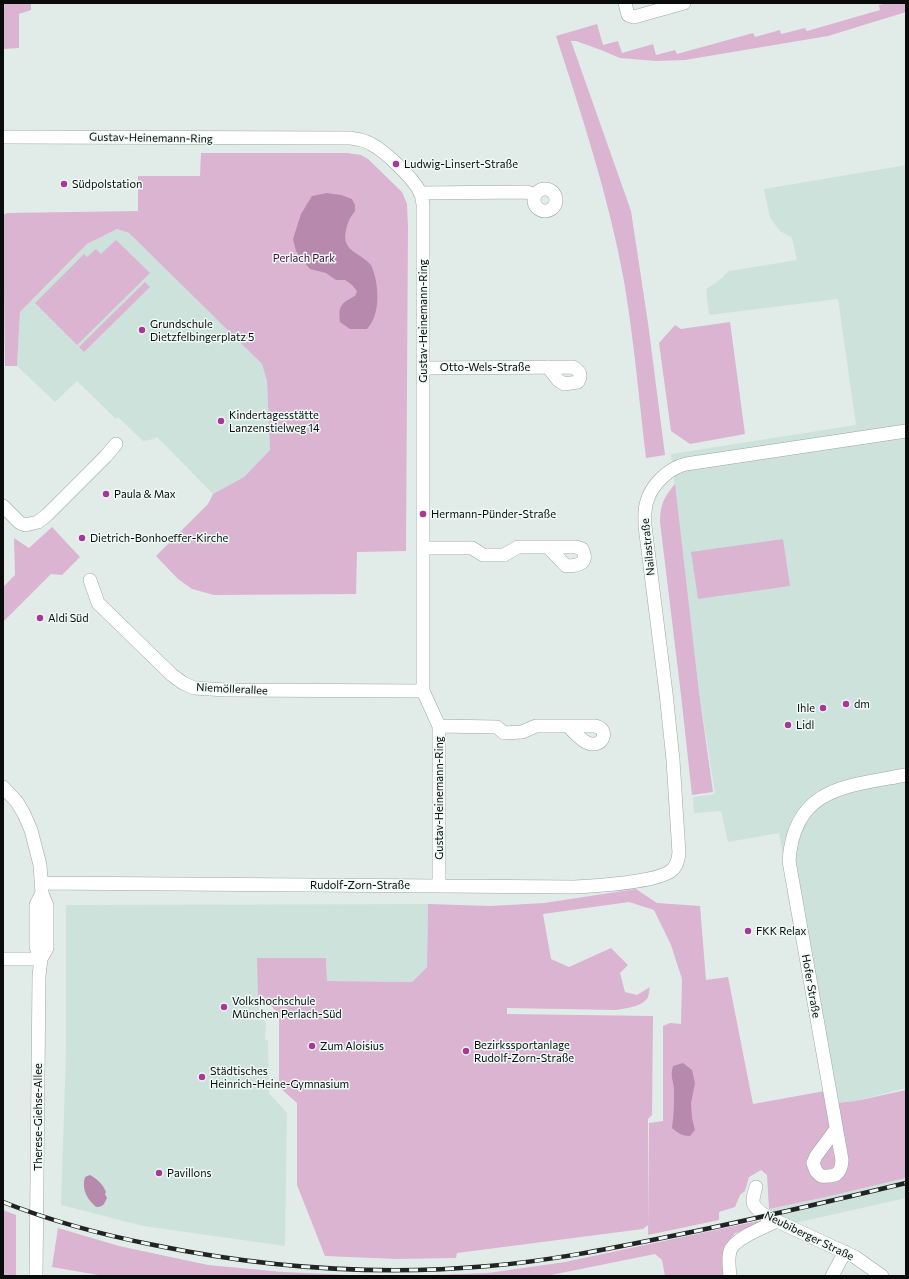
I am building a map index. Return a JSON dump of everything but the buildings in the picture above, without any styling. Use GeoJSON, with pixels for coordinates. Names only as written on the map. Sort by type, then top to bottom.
{"type":"FeatureCollection","features":[{"type":"Feature","properties":{"kind":"street"},"geometry":{"type":"LineString","coordinates":[[625,3],[628,15],[634,17],[684,3]]}},
{"type":"Feature","properties":{"kind":"street","name":"Gustav-Heinemann-Ring"},"geometry":{"type":"LineString","coordinates":[[3,137],[350,138],[371,144],[384,152],[414,183],[420,193],[423,204],[423,690],[439,726],[439,886]]}},
{"type":"Feature","properties":{"kind":"street"},"geometry":{"type":"LineString","coordinates":[[420,193],[527,192],[535,195]]}},
{"type":"Feature","properties":{"kind":"street","name":"Otto-Wels-Straße"},"geometry":{"type":"LineString","coordinates":[[422,368],[548,367]]}},
{"type":"Feature","properties":{"kind":"street","name":"Nailastraße"},"geometry":{"type":"LineString","coordinates":[[674,869],[678,861],[679,853],[673,760],[645,526],[647,501],[651,493],[664,476],[676,468],[686,464],[906,431]]}},
{"type":"Feature","properties":{"kind":"street"},"geometry":{"type":"LineString","coordinates":[[3,506],[20,523],[25,525],[38,522],[47,516],[116,444]]}},
{"type":"Feature","properties":{"kind":"street"},"geometry":{"type":"LineString","coordinates":[[423,548],[472,548],[483,555],[504,555],[518,547],[548,547]]}},
{"type":"Feature","properties":{"kind":"street","name":"Niemöllerallee"},"geometry":{"type":"LineString","coordinates":[[90,580],[98,603],[172,675],[183,683],[194,688],[248,691],[423,690]]}},
{"type":"Feature","properties":{"kind":"street"},"geometry":{"type":"LineString","coordinates":[[439,726],[497,727],[504,733],[522,732],[536,726],[568,726]]}},
{"type":"Feature","properties":{"kind":"street","name":"Hofer Straße"},"geometry":{"type":"LineString","coordinates":[[836,1129],[789,861],[790,846],[798,822],[809,807],[821,798],[835,791],[852,786],[906,775]]}},
{"type":"Feature","properties":{"kind":"street","name":"Therese-Giehse-Allee"},"geometry":{"type":"LineString","coordinates":[[3,787],[17,802],[31,830],[39,859],[42,888],[47,906],[47,948],[41,959],[39,976],[36,1276]]}},
{"type":"Feature","properties":{"kind":"street","name":"Rudolf-Zorn-Straße"},"geometry":{"type":"LineString","coordinates":[[42,888],[439,886],[574,887],[600,886],[646,879],[668,874],[674,869]]}},
{"type":"Feature","properties":{"kind":"street"},"geometry":{"type":"LineString","coordinates":[[3,959],[41,959]]}},
{"type":"Feature","properties":{"kind":"street","name":"Neubiberger Straße"},"geometry":{"type":"LineString","coordinates":[[756,1186],[752,1198],[753,1205],[757,1210],[777,1221],[855,1257],[882,1276]]}},
{"type":"Feature","properties":{"kind":"street"},"geometry":{"type":"LineString","coordinates":[[730,1276],[729,1252],[732,1246],[739,1240],[777,1221]]}},
{"type":"Feature","properties":{"kind":"street"},"geometry":{"type":"LineString","coordinates":[[832,1276],[845,1252]]}},
{"type":"Feature","properties":{"kind":"shaded area"},"geometry":{"type":"Polygon","coordinates":[[[906,165],[906,1088],[856,1101],[827,1104],[779,833],[728,842],[721,811],[694,813],[693,797],[715,794],[699,692],[671,454],[856,425],[838,299],[709,315],[706,289],[717,282],[729,271],[797,260],[792,238],[780,231],[770,218],[764,189],[906,165]]]}},
{"type":"Feature","properties":{"kind":"shaded area"},"geometry":{"type":"Polygon","coordinates":[[[327,193],[341,195],[352,199],[355,205],[355,211],[349,220],[346,230],[346,242],[348,247],[371,265],[377,287],[376,310],[367,329],[350,329],[340,322],[340,309],[346,301],[355,296],[357,291],[352,285],[345,280],[336,280],[326,273],[310,269],[296,251],[293,239],[301,214],[312,196],[327,193]]]}},
{"type":"Feature","properties":{"kind":"shaded area","name":"Grundschule Dietzfelbingerplatz 5"},"geometry":{"type":"Polygon","coordinates":[[[117,229],[129,233],[262,364],[267,381],[270,450],[244,477],[213,494],[157,437],[143,441],[118,417],[116,419],[77,381],[55,402],[17,366],[20,312],[87,244],[117,229]]]}},
{"type":"Feature","properties":{"kind":"shaded area","name":"Städtisches Heinrich-Heine-Gymnasium"},"geometry":{"type":"Polygon","coordinates":[[[428,904],[427,967],[412,982],[327,981],[326,958],[258,958],[259,1015],[266,1023],[265,1040],[268,1040],[269,1093],[287,1113],[285,1246],[143,1226],[61,1205],[66,1050],[66,905],[428,904]]]}},
{"type":"Feature","properties":{"kind":"shaded area"},"geometry":{"type":"Polygon","coordinates":[[[683,1063],[692,1070],[695,1083],[691,1103],[692,1118],[695,1130],[690,1136],[680,1134],[672,1128],[674,1113],[674,1089],[672,1070],[673,1066],[683,1063]]]}},
{"type":"Feature","properties":{"kind":"shaded area"},"geometry":{"type":"Polygon","coordinates":[[[90,1175],[100,1182],[106,1192],[105,1194],[107,1198],[104,1204],[100,1207],[95,1206],[88,1198],[85,1191],[85,1177],[90,1175]]]}},
{"type":"Feature","properties":{"kind":"shaded area"},"geometry":{"type":"Polygon","coordinates":[[[906,1178],[906,1198],[795,1223],[784,1217],[758,1221],[769,1209],[906,1178]]]}},
{"type":"Feature","properties":{"kind":"green space"},"geometry":{"type":"Polygon","coordinates":[[[3,3],[31,3],[31,10],[19,14],[19,48],[3,49],[3,3]]]}},
{"type":"Feature","properties":{"kind":"green space"},"geometry":{"type":"Polygon","coordinates":[[[887,3],[906,3],[906,12],[828,36],[685,60],[656,61],[620,58],[576,41],[571,41],[631,211],[648,323],[665,455],[646,458],[631,325],[618,250],[603,188],[556,36],[597,24],[603,45],[618,41],[622,53],[653,44],[656,55],[675,50],[677,54],[753,33],[755,37],[780,30],[781,34],[805,28],[807,31],[880,10],[879,5],[887,3]]]}},
{"type":"Feature","properties":{"kind":"green space","name":"Perlach Park"},"geometry":{"type":"Polygon","coordinates":[[[201,153],[347,153],[361,155],[368,159],[402,192],[407,204],[406,551],[357,552],[356,594],[214,595],[192,589],[178,579],[156,556],[208,504],[213,494],[244,477],[270,450],[267,381],[262,364],[129,233],[117,229],[87,244],[20,312],[17,366],[5,366],[3,215],[7,213],[138,211],[138,176],[200,176],[201,153]]]}},
{"type":"Feature","properties":{"kind":"green space"},"geometry":{"type":"Polygon","coordinates":[[[116,240],[150,273],[77,345],[35,303],[84,254],[87,257],[96,249],[101,254],[116,240]]]}},
{"type":"Feature","properties":{"kind":"green space"},"geometry":{"type":"Polygon","coordinates":[[[145,282],[150,287],[84,352],[79,347],[145,282]]]}},
{"type":"Feature","properties":{"kind":"green space"},"geometry":{"type":"Polygon","coordinates":[[[730,322],[745,434],[690,444],[671,431],[659,343],[675,325],[681,329],[730,322]]]}},
{"type":"Feature","properties":{"kind":"green space"},"geometry":{"type":"Polygon","coordinates":[[[675,484],[699,692],[713,792],[692,795],[660,522],[663,502],[675,484]]]}},
{"type":"Feature","properties":{"kind":"green space"},"geometry":{"type":"Polygon","coordinates":[[[52,527],[80,557],[62,575],[51,574],[3,622],[3,587],[15,575],[14,538],[29,548],[52,527]]]}},
{"type":"Feature","properties":{"kind":"green space"},"geometry":{"type":"Polygon","coordinates":[[[783,539],[790,586],[698,599],[691,552],[783,539]]]}},
{"type":"Feature","properties":{"kind":"green space","name":"Bezirkssportanlage Rudolf-Zorn-Straße"},"geometry":{"type":"Polygon","coordinates":[[[636,889],[657,903],[700,906],[706,980],[728,977],[753,1104],[825,1091],[827,1104],[856,1101],[906,1090],[906,1178],[769,1209],[767,1175],[761,1170],[749,1177],[745,1191],[740,1195],[735,1207],[719,1212],[719,1220],[648,1235],[649,1123],[663,1121],[663,1026],[670,1023],[681,1024],[682,979],[671,945],[654,910],[629,902],[543,914],[551,959],[569,967],[611,948],[628,965],[620,973],[625,992],[637,995],[650,987],[646,1000],[638,1005],[616,1010],[507,1008],[507,1014],[653,1016],[652,1115],[648,1119],[648,1225],[643,1229],[457,1253],[456,1258],[396,1259],[325,1256],[297,1185],[297,1103],[279,1087],[279,1015],[263,996],[258,996],[257,958],[326,958],[327,981],[412,982],[427,967],[428,904],[490,906],[544,903],[636,889]]]}},
{"type":"Feature","properties":{"kind":"green space"},"geometry":{"type":"Polygon","coordinates":[[[3,1210],[16,1215],[16,1276],[3,1276],[3,1210]]]}},
{"type":"Feature","properties":{"kind":"green space"},"geometry":{"type":"Polygon","coordinates":[[[758,1221],[756,1227],[735,1233],[725,1246],[726,1276],[665,1276],[662,1260],[655,1254],[546,1276],[404,1276],[488,1273],[565,1262],[758,1221]]]}},
{"type":"Feature","properties":{"kind":"green space"},"geometry":{"type":"Polygon","coordinates":[[[58,1228],[119,1246],[208,1265],[283,1272],[371,1276],[104,1276],[52,1267],[58,1228]]]}},
{"type":"Feature","properties":{"kind":"railway"},"geometry":{"type":"LineString","coordinates":[[3,1202],[96,1232],[196,1253],[321,1268],[405,1270],[489,1266],[578,1254],[727,1224],[906,1183]]}},
{"type":"Feature","properties":{"kind":"place","name":"Ludwig-Linsert-Straße"},"geometry":{"type":"Point","coordinates":[396,164]}},
{"type":"Feature","properties":{"kind":"place","name":"Südpolstation"},"geometry":{"type":"Point","coordinates":[64,184]}},
{"type":"Feature","properties":{"kind":"place","name":"Grundschule Dietzfelbingerplatz 5"},"geometry":{"type":"Point","coordinates":[142,330]}},
{"type":"Feature","properties":{"kind":"place","name":"Kindertagesstätte Lanzenstielweg 14"},"geometry":{"type":"Point","coordinates":[221,421]}},
{"type":"Feature","properties":{"kind":"place","name":"Paula & Max"},"geometry":{"type":"Point","coordinates":[106,494]}},
{"type":"Feature","properties":{"kind":"place","name":"Hermann-Pünder-Straße"},"geometry":{"type":"Point","coordinates":[423,514]}},
{"type":"Feature","properties":{"kind":"place","name":"Dietrich-Bonhoeffer-Kirche"},"geometry":{"type":"Point","coordinates":[82,538]}},
{"type":"Feature","properties":{"kind":"place","name":"Aldi Süd"},"geometry":{"type":"Point","coordinates":[40,618]}},
{"type":"Feature","properties":{"kind":"place","name":"dm"},"geometry":{"type":"Point","coordinates":[846,704]}},
{"type":"Feature","properties":{"kind":"place","name":"Ihle"},"geometry":{"type":"Point","coordinates":[823,708]}},
{"type":"Feature","properties":{"kind":"place","name":"Lidl"},"geometry":{"type":"Point","coordinates":[788,725]}},
{"type":"Feature","properties":{"kind":"place","name":"FKK Relax"},"geometry":{"type":"Point","coordinates":[748,931]}},
{"type":"Feature","properties":{"kind":"place","name":"Volkshochschule München Perlach-Süd"},"geometry":{"type":"Point","coordinates":[224,1007]}},
{"type":"Feature","properties":{"kind":"place","name":"Zum Aloisius"},"geometry":{"type":"Point","coordinates":[312,1046]}},
{"type":"Feature","properties":{"kind":"place","name":"Bezirkssportanlage Rudolf-Zorn-Straße"},"geometry":{"type":"Point","coordinates":[466,1051]}},
{"type":"Feature","properties":{"kind":"place","name":"Städtisches Heinrich-Heine-Gymnasium"},"geometry":{"type":"Point","coordinates":[202,1077]}},
{"type":"Feature","properties":{"kind":"place","name":"Pavillons"},"geometry":{"type":"Point","coordinates":[159,1173]}}]}
